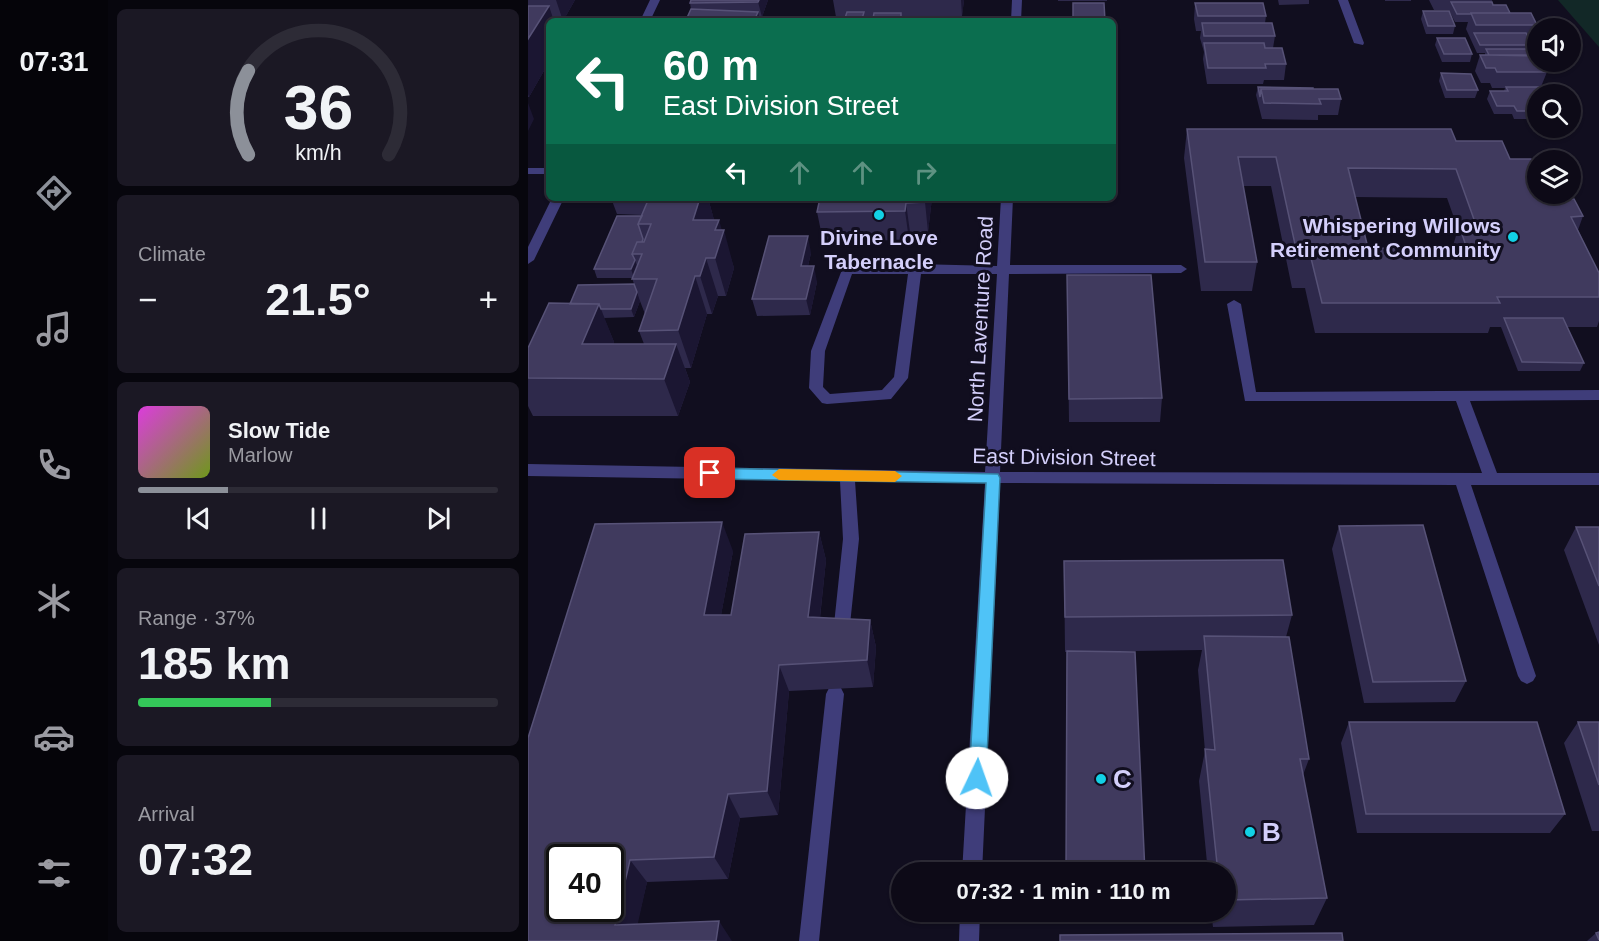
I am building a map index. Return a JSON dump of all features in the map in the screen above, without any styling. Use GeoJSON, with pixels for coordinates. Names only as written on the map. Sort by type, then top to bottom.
{"type":"FeatureCollection","features":[{"type":"Feature","properties":{"kind":"street"},"geometry":{"type":"LineString","coordinates":[[646,18],[655,0]]}},
{"type":"Feature","properties":{"kind":"street"},"geometry":{"type":"LineString","coordinates":[[1016,18],[1017,0]]}},
{"type":"Feature","properties":{"kind":"street"},"geometry":{"type":"LineString","coordinates":[[1343,0],[1359,43]]}},
{"type":"Feature","properties":{"kind":"street"},"geometry":{"type":"LineString","coordinates":[[528,171],[546,171]]}},
{"type":"Feature","properties":{"kind":"street"},"geometry":{"type":"LineString","coordinates":[[528,260],[557,201]]}},
{"type":"Feature","properties":{"kind":"street","name":"North Laventure Road"},"geometry":{"type":"LineString","coordinates":[[973,862],[1007,201]]}},
{"type":"Feature","properties":{"kind":"street"},"geometry":{"type":"LineString","coordinates":[[915,268],[901,378],[886,395],[827,399],[816,388],[818,351],[840,284],[847,270],[915,268],[1181,269]]}},
{"type":"Feature","properties":{"kind":"street"},"geometry":{"type":"LineString","coordinates":[[1234,304],[1250,397],[1599,395]]}},
{"type":"Feature","properties":{"kind":"street"},"geometry":{"type":"LineString","coordinates":[[1461,396],[1492,479]]}},
{"type":"Feature","properties":{"kind":"street","name":"East Division Street"},"geometry":{"type":"LineString","coordinates":[[528,470],[994,478],[1599,479]]}},
{"type":"Feature","properties":{"kind":"street"},"geometry":{"type":"LineString","coordinates":[[841,634],[851,539],[847,476]]}},
{"type":"Feature","properties":{"kind":"street"},"geometry":{"type":"LineString","coordinates":[[1462,479],[1527,676]]}},
{"type":"Feature","properties":{"kind":"street"},"geometry":{"type":"LineString","coordinates":[[809,941],[835,694]]}},
{"type":"Feature","properties":{"kind":"street"},"geometry":{"type":"LineString","coordinates":[[969,941],[970,922]]}},
{"type":"Feature","properties":{"kind":"green space"},"geometry":{"type":"Polygon","coordinates":[[[1558,0],[1599,0],[1599,47],[1581,26],[1581,18],[1574,18],[1558,0]]]}},
{"type":"Feature","properties":{"kind":"building"},"geometry":{"type":"Polygon","coordinates":[[[691,0],[759,0],[758,2],[690,3],[691,0]]]}},
{"type":"Feature","properties":{"kind":"building"},"geometry":{"type":"Polygon","coordinates":[[[1451,2],[1492,2],[1493,5],[1506,5],[1510,13],[1457,14],[1451,2]]]}},
{"type":"Feature","properties":{"kind":"building"},"geometry":{"type":"Polygon","coordinates":[[[1073,3],[1104,3],[1105,18],[1073,18],[1073,3]]]}},
{"type":"Feature","properties":{"kind":"building"},"geometry":{"type":"Polygon","coordinates":[[[1195,3],[1263,3],[1266,16],[1198,16],[1195,3]]]}},
{"type":"Feature","properties":{"kind":"building"},"geometry":{"type":"Polygon","coordinates":[[[528,6],[549,6],[528,39],[528,6]]]}},
{"type":"Feature","properties":{"kind":"building"},"geometry":{"type":"Polygon","coordinates":[[[691,9],[758,12],[755,18],[687,18],[691,9]]]}},
{"type":"Feature","properties":{"kind":"building"},"geometry":{"type":"Polygon","coordinates":[[[1423,11],[1449,11],[1455,26],[1428,26],[1423,11]]]}},
{"type":"Feature","properties":{"kind":"building"},"geometry":{"type":"Polygon","coordinates":[[[847,12],[864,12],[862,18],[845,18],[847,12]]]}},
{"type":"Feature","properties":{"kind":"building"},"geometry":{"type":"Polygon","coordinates":[[[874,13],[901,13],[901,18],[873,18],[874,13]]]}},
{"type":"Feature","properties":{"kind":"building"},"geometry":{"type":"Polygon","coordinates":[[[1471,13],[1531,13],[1534,18],[1527,18],[1527,25],[1476,25],[1471,13]]]}},
{"type":"Feature","properties":{"kind":"building"},"geometry":{"type":"Polygon","coordinates":[[[1202,23],[1272,23],[1275,36],[1204,36],[1202,23]]]}},
{"type":"Feature","properties":{"kind":"building"},"geometry":{"type":"Polygon","coordinates":[[[1474,33],[1527,35],[1527,45],[1480,45],[1474,33]]]}},
{"type":"Feature","properties":{"kind":"building"},"geometry":{"type":"Polygon","coordinates":[[[1437,38],[1465,38],[1472,54],[1444,54],[1437,38]]]}},
{"type":"Feature","properties":{"kind":"building"},"geometry":{"type":"Polygon","coordinates":[[[1204,43],[1264,43],[1265,48],[1282,48],[1286,64],[1265,64],[1266,68],[1208,68],[1204,43]]]}},
{"type":"Feature","properties":{"kind":"building"},"geometry":{"type":"Polygon","coordinates":[[[1486,49],[1527,49],[1527,56],[1489,55],[1486,49]]]}},
{"type":"Feature","properties":{"kind":"building"},"geometry":{"type":"Polygon","coordinates":[[[1480,55],[1527,55],[1527,72],[1497,72],[1495,68],[1486,68],[1480,55]]]}},
{"type":"Feature","properties":{"kind":"building"},"geometry":{"type":"Polygon","coordinates":[[[1441,73],[1471,74],[1478,90],[1447,90],[1441,73]]]}},
{"type":"Feature","properties":{"kind":"building"},"geometry":{"type":"Polygon","coordinates":[[[1258,87],[1313,89],[1261,89],[1260,97],[1258,87]]]}},
{"type":"Feature","properties":{"kind":"building"},"geometry":{"type":"Polygon","coordinates":[[[1506,87],[1527,87],[1527,111],[1517,111],[1514,106],[1497,106],[1490,91],[1508,91],[1506,87]]]}},
{"type":"Feature","properties":{"kind":"building"},"geometry":{"type":"Polygon","coordinates":[[[1261,89],[1338,89],[1341,99],[1319,99],[1321,104],[1264,103],[1261,89]]]}},
{"type":"Feature","properties":{"kind":"building","name":"Whispering Willows Retirement Community"},"geometry":{"type":"Polygon","coordinates":[[[1187,129],[1451,129],[1456,141],[1502,141],[1510,159],[1527,159],[1527,204],[1577,204],[1583,216],[1571,217],[1599,273],[1599,297],[1497,297],[1500,303],[1322,303],[1311,258],[1298,258],[1276,157],[1238,157],[1257,262],[1205,262],[1187,129]],[[1348,168],[1368,248],[1467,249],[1459,225],[1476,225],[1456,169],[1348,168]]]}},
{"type":"Feature","properties":{"kind":"building"},"geometry":{"type":"Polygon","coordinates":[[[648,201],[699,201],[693,220],[719,220],[715,230],[724,230],[715,258],[706,258],[700,276],[695,276],[678,330],[639,331],[657,279],[632,279],[642,254],[632,254],[637,242],[644,242],[651,224],[638,224],[648,201]]]}},
{"type":"Feature","properties":{"kind":"building"},"geometry":{"type":"Polygon","coordinates":[[[819,201],[925,201],[906,203],[905,211],[817,212],[819,201]]]}},
{"type":"Feature","properties":{"kind":"building"},"geometry":{"type":"Polygon","coordinates":[[[617,216],[642,216],[638,224],[643,239],[642,242],[637,242],[632,254],[635,260],[631,269],[594,269],[617,216]]]}},
{"type":"Feature","properties":{"kind":"building"},"geometry":{"type":"Polygon","coordinates":[[[769,236],[808,236],[801,266],[814,266],[806,299],[752,299],[769,236]]]}},
{"type":"Feature","properties":{"kind":"building"},"geometry":{"type":"Polygon","coordinates":[[[1067,275],[1151,275],[1162,398],[1069,399],[1067,275]]]}},
{"type":"Feature","properties":{"kind":"building"},"geometry":{"type":"Polygon","coordinates":[[[634,284],[637,292],[631,309],[601,309],[599,304],[570,304],[578,285],[634,284]]]}},
{"type":"Feature","properties":{"kind":"building"},"geometry":{"type":"Polygon","coordinates":[[[549,303],[599,304],[582,344],[676,344],[664,379],[528,378],[528,348],[549,303]]]}},
{"type":"Feature","properties":{"kind":"building"},"geometry":{"type":"Polygon","coordinates":[[[1504,318],[1563,318],[1584,363],[1522,362],[1504,318]]]}},
{"type":"Feature","properties":{"kind":"building"},"geometry":{"type":"Polygon","coordinates":[[[722,522],[704,615],[731,615],[745,534],[819,532],[808,617],[870,620],[867,660],[779,665],[767,791],[728,794],[714,857],[630,860],[624,886],[624,844],[546,844],[546,922],[616,922],[615,925],[719,921],[716,941],[528,941],[528,738],[595,524],[722,522]]]}},
{"type":"Feature","properties":{"kind":"building"},"geometry":{"type":"Polygon","coordinates":[[[1423,525],[1466,681],[1373,682],[1339,526],[1423,525]]]}},
{"type":"Feature","properties":{"kind":"building"},"geometry":{"type":"Polygon","coordinates":[[[1576,527],[1599,527],[1599,586],[1576,527]]]}},
{"type":"Feature","properties":{"kind":"building"},"geometry":{"type":"Polygon","coordinates":[[[1283,560],[1292,615],[1065,617],[1064,561],[1283,560]]]}},
{"type":"Feature","properties":{"kind":"building","name":"B"},"geometry":{"type":"Polygon","coordinates":[[[1204,636],[1289,637],[1309,759],[1300,759],[1327,898],[1236,900],[1236,862],[1217,862],[1205,749],[1215,750],[1204,636]]]}},
{"type":"Feature","properties":{"kind":"building","name":"C"},"geometry":{"type":"Polygon","coordinates":[[[1067,651],[1135,652],[1145,862],[1066,862],[1067,651]]]}},
{"type":"Feature","properties":{"kind":"building"},"geometry":{"type":"Polygon","coordinates":[[[1349,722],[1537,722],[1565,814],[1366,814],[1349,722]]]}},
{"type":"Feature","properties":{"kind":"building"},"geometry":{"type":"Polygon","coordinates":[[[1578,722],[1599,722],[1599,785],[1578,722]]]}},
{"type":"Feature","properties":{"kind":"building"},"geometry":{"type":"Polygon","coordinates":[[[1342,933],[1343,941],[1060,941],[1060,935],[1342,933]]]}},
{"type":"Feature","properties":{"kind":"slow traffic"},"geometry":{"type":"LineString","coordinates":[[779,475],[895,476]]}},
{"type":"Feature","properties":{"kind":"place","name":"Divine Love Tabernacle"},"geometry":{"type":"Point","coordinates":[879,215]}},
{"type":"Feature","properties":{"kind":"place","name":"Whispering Willows Retirement Community"},"geometry":{"type":"Point","coordinates":[1513,237]}},
{"type":"Feature","properties":{"kind":"place","name":"C"},"geometry":{"type":"Point","coordinates":[1101,779]}},
{"type":"Feature","properties":{"kind":"place","name":"B"},"geometry":{"type":"Point","coordinates":[1250,832]}},
{"type":"Feature","properties":{"kind":"route"},"geometry":{"type":"LineString","coordinates":[[710,473],[994,478],[977,778]]}}]}
